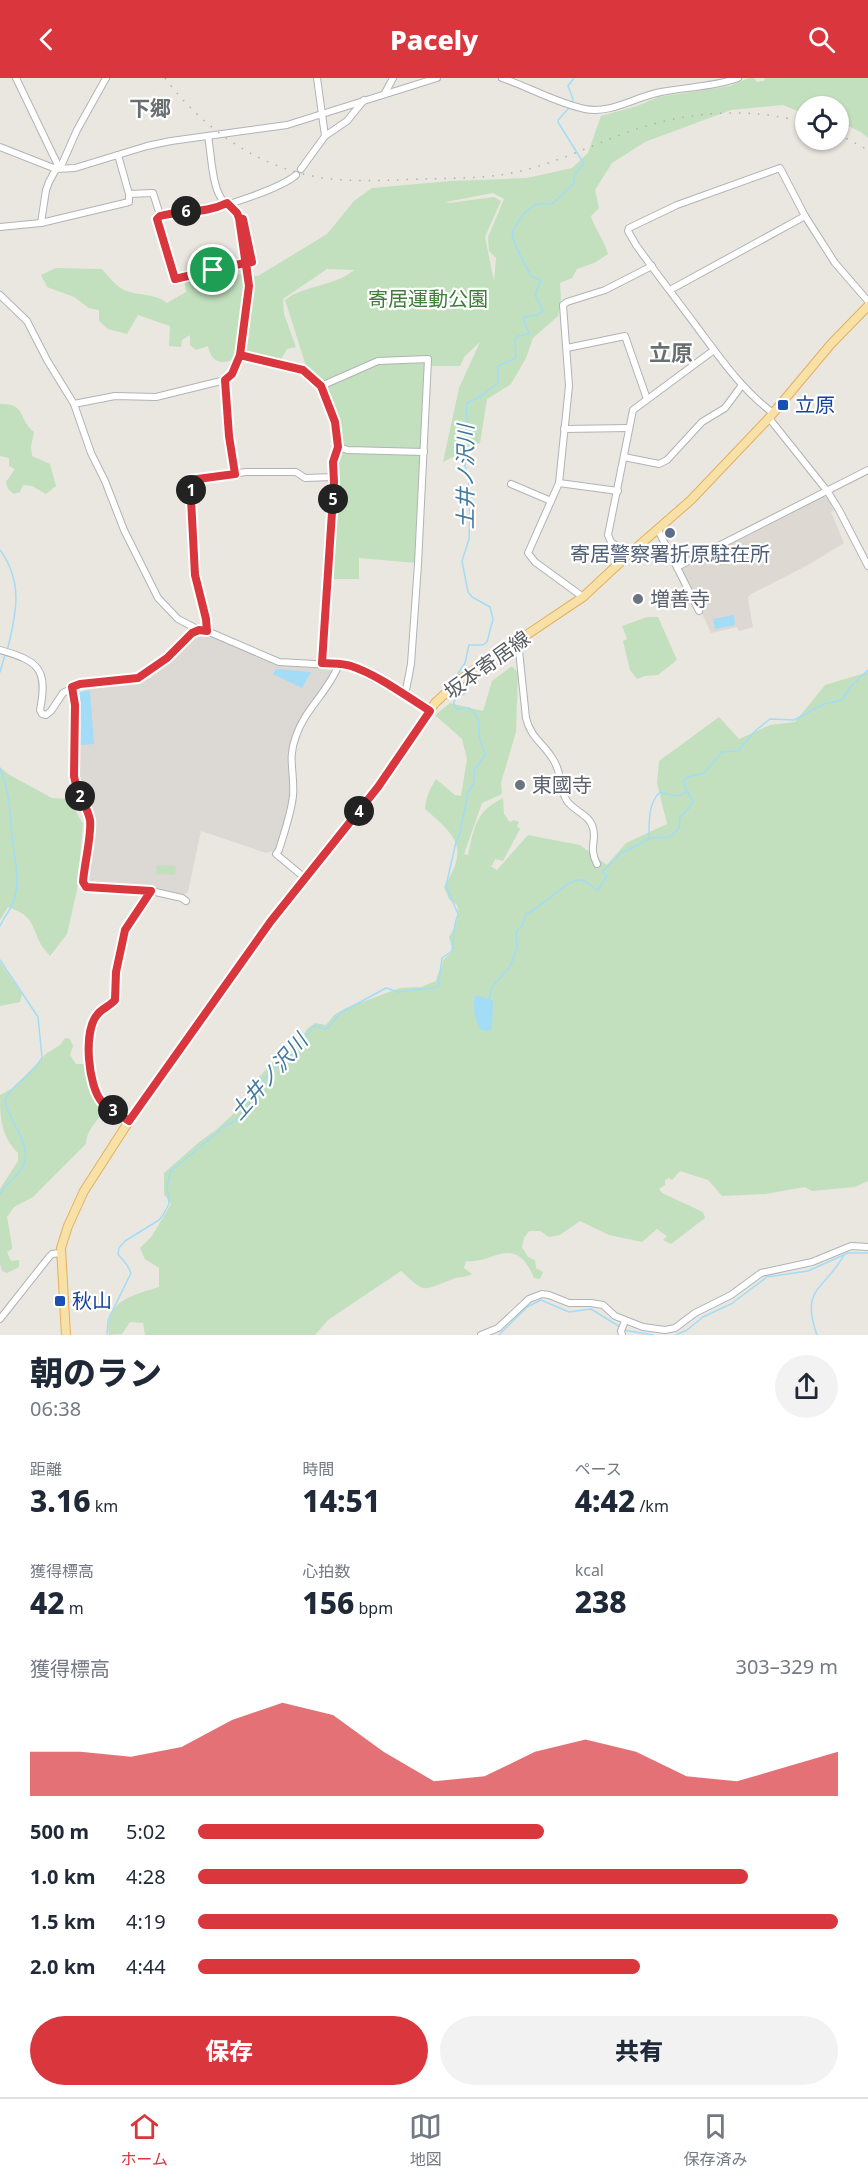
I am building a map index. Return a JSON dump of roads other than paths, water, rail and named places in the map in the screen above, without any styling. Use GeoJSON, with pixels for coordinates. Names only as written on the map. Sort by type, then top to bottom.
{"type":"FeatureCollection","features":[{"type":"Feature","properties":{"kind":"main road","name":"坂本寄居線"},"geometry":{"type":"LineString","coordinates":[[66,1335],[61,1253],[66,1231],[81,1197],[129,1121],[271,921],[378,787],[430,711],[451,687],[583,597],[691,500],[771,415],[868,304]]}},
{"type":"Feature","properties":{"kind":"street"},"geometry":{"type":"LineString","coordinates":[[16,78],[57,163],[46,190],[41,224]]}},
{"type":"Feature","properties":{"kind":"street"},"geometry":{"type":"LineString","coordinates":[[56,169],[62,164],[77,130],[106,78]]}},
{"type":"Feature","properties":{"kind":"street"},"geometry":{"type":"LineString","coordinates":[[317,78],[325,136]]}},
{"type":"Feature","properties":{"kind":"street"},"geometry":{"type":"LineString","coordinates":[[385,93],[393,78]]}},
{"type":"Feature","properties":{"kind":"street"},"geometry":{"type":"LineString","coordinates":[[0,147],[56,169],[75,168],[171,141],[287,125],[437,78]]}},
{"type":"Feature","properties":{"kind":"street"},"geometry":{"type":"LineString","coordinates":[[502,78],[567,104],[595,110],[611,109],[658,92],[729,82],[738,78]]}},
{"type":"Feature","properties":{"kind":"street"},"geometry":{"type":"LineString","coordinates":[[160,216],[180,211],[197,212],[264,191],[289,180],[298,172],[325,136],[347,121],[364,100]]}},
{"type":"Feature","properties":{"kind":"street"},"geometry":{"type":"LineString","coordinates":[[74,404],[115,396],[156,396],[225,380],[232,374],[240,355],[249,286],[240,220],[237,213],[221,199],[217,189],[208,136]]}},
{"type":"Feature","properties":{"kind":"street"},"geometry":{"type":"LineString","coordinates":[[0,227],[41,224],[129,202],[129,194],[118,155]]}},
{"type":"Feature","properties":{"kind":"street"},"geometry":{"type":"LineString","coordinates":[[868,304],[834,263],[805,216],[780,168],[677,206],[629,228],[628,231],[714,350],[742,385],[771,415],[828,492],[868,566]]}},
{"type":"Feature","properties":{"kind":"street"},"geometry":{"type":"LineString","coordinates":[[129,194],[153,193],[160,216],[157,219],[175,279],[252,262],[246,224],[240,220]]}},
{"type":"Feature","properties":{"kind":"street"},"geometry":{"type":"LineString","coordinates":[[670,290],[805,216]]}},
{"type":"Feature","properties":{"kind":"street"},"geometry":{"type":"LineString","coordinates":[[583,597],[535,562],[528,553],[559,483],[569,386],[563,305],[605,290],[652,266]]}},
{"type":"Feature","properties":{"kind":"street"},"geometry":{"type":"LineString","coordinates":[[0,295],[27,321],[47,360],[74,404],[91,453],[105,481],[124,530],[158,598],[178,619],[199,630],[207,631],[279,662],[339,664],[361,670],[405,694],[430,711]]}},
{"type":"Feature","properties":{"kind":"street"},"geometry":{"type":"LineString","coordinates":[[567,348],[626,336],[647,399]]}},
{"type":"Feature","properties":{"kind":"street"},"geometry":{"type":"LineString","coordinates":[[628,555],[611,542],[608,536],[633,410],[714,350]]}},
{"type":"Feature","properties":{"kind":"street"},"geometry":{"type":"LineString","coordinates":[[240,355],[303,370],[321,386],[335,422],[338,447],[333,462],[322,663]]}},
{"type":"Feature","properties":{"kind":"street"},"geometry":{"type":"LineString","coordinates":[[321,386],[378,361],[428,359],[411,664],[405,694]]}},
{"type":"Feature","properties":{"kind":"street"},"geometry":{"type":"LineString","coordinates":[[225,380],[229,436],[235,474]]}},
{"type":"Feature","properties":{"kind":"street"},"geometry":{"type":"LineString","coordinates":[[624,457],[659,464],[667,460],[707,417],[725,408],[742,385]]}},
{"type":"Feature","properties":{"kind":"street"},"geometry":{"type":"LineString","coordinates":[[564,429],[629,428]]}},
{"type":"Feature","properties":{"kind":"street"},"geometry":{"type":"LineString","coordinates":[[338,447],[347,450],[424,452]]}},
{"type":"Feature","properties":{"kind":"street"},"geometry":{"type":"LineString","coordinates":[[677,567],[868,470]]}},
{"type":"Feature","properties":{"kind":"street"},"geometry":{"type":"LineString","coordinates":[[207,631],[195,575],[190,480],[246,472],[296,472],[305,478],[333,477]]}},
{"type":"Feature","properties":{"kind":"street"},"geometry":{"type":"LineString","coordinates":[[559,483],[618,490]]}},
{"type":"Feature","properties":{"kind":"street"},"geometry":{"type":"LineString","coordinates":[[511,484],[551,501]]}},
{"type":"Feature","properties":{"kind":"street"},"geometry":{"type":"LineString","coordinates":[[658,530],[699,611]]}},
{"type":"Feature","properties":{"kind":"street"},"geometry":{"type":"LineString","coordinates":[[0,650],[23,657],[41,674],[44,682],[40,710],[46,715],[63,693],[72,687],[80,684],[138,678],[167,658],[192,633],[199,630]]}},
{"type":"Feature","properties":{"kind":"street"},"geometry":{"type":"LineString","coordinates":[[518,641],[529,730],[555,762],[563,795],[568,803],[588,819],[593,827],[591,849],[597,864]]}},
{"type":"Feature","properties":{"kind":"street"},"geometry":{"type":"LineString","coordinates":[[304,878],[276,854],[293,798],[291,750],[303,719],[333,679],[339,664]]}},
{"type":"Feature","properties":{"kind":"street"},"geometry":{"type":"LineString","coordinates":[[72,687],[75,705],[75,786],[90,819],[83,882],[86,887],[151,891],[186,901]]}},
{"type":"Feature","properties":{"kind":"street"},"geometry":{"type":"LineString","coordinates":[[129,1121],[101,1101],[94,1089],[89,1042],[95,1017],[115,1000],[116,972],[125,930],[151,891]]}},
{"type":"Feature","properties":{"kind":"street"},"geometry":{"type":"LineString","coordinates":[[481,1335],[498,1328],[529,1299],[542,1294],[549,1294],[569,1303],[603,1305],[615,1316],[623,1328],[665,1330],[675,1328],[695,1313],[731,1295],[761,1274],[812,1262],[842,1248],[868,1247]]}},
{"type":"Feature","properties":{"kind":"street"},"geometry":{"type":"LineString","coordinates":[[0,1319],[49,1257],[52,1254],[61,1253]]}},
{"type":"Feature","properties":{"kind":"water"},"geometry":{"type":"Polygon","coordinates":[[[734,615],[735,625],[715,629],[713,619],[734,615]]]}},
{"type":"Feature","properties":{"kind":"water"},"geometry":{"type":"Polygon","coordinates":[[[276,669],[311,672],[302,688],[273,674],[276,669]]]}},
{"type":"Feature","properties":{"kind":"water"},"geometry":{"type":"Polygon","coordinates":[[[90,691],[94,744],[80,745],[80,692],[90,691]]]}},
{"type":"Feature","properties":{"kind":"water"},"geometry":{"type":"Polygon","coordinates":[[[475,995],[493,1000],[490,1031],[481,1030],[477,1022],[474,1009],[475,995]]]}},
{"type":"Feature","properties":{"kind":"waterway","name":"土井ノ沢川"},"geometry":{"type":"LineString","coordinates":[[571,104],[573,99],[568,86],[574,78]]}},
{"type":"Feature","properties":{"kind":"waterway","name":"土井ノ沢川"},"geometry":{"type":"LineString","coordinates":[[457,675],[465,663],[469,645],[483,645],[487,642],[493,619],[490,607],[472,597],[468,592],[462,561],[469,539],[470,514],[469,481],[465,465],[465,442],[468,431],[466,404],[498,383],[498,366],[516,358],[515,340],[518,336],[529,334],[524,317],[537,315],[543,311],[535,294],[541,281],[531,276],[517,249],[512,232],[527,211],[535,205],[550,204],[560,197],[574,183],[574,175],[584,164],[558,122],[569,108]]}},
{"type":"Feature","properties":{"kind":"waterway"},"geometry":{"type":"LineString","coordinates":[[0,550],[12,574],[16,599],[7,651]]}},
{"type":"Feature","properties":{"kind":"waterway"},"geometry":{"type":"LineString","coordinates":[[0,672],[5,655]]}},
{"type":"Feature","properties":{"kind":"waterway"},"geometry":{"type":"LineString","coordinates":[[489,999],[492,987],[510,967],[517,948],[516,932],[523,924],[526,914],[576,880],[582,880],[598,890],[607,876],[602,872],[620,854],[649,839],[651,807],[660,792],[674,796],[687,791],[683,782],[687,778],[703,773],[721,752],[738,751],[755,731],[770,719],[794,720],[824,704],[842,700],[851,686],[868,670]]}},
{"type":"Feature","properties":{"kind":"waterway","name":"土井ノ沢川"},"geometry":{"type":"LineString","coordinates":[[107,1335],[108,1320],[131,1273],[118,1254],[119,1248],[125,1241],[159,1220],[163,1215],[169,1204],[167,1186],[170,1172],[245,1112],[261,1083],[274,1068],[295,1053],[312,1027],[328,1028],[340,1013],[386,988],[398,992],[438,987],[442,958],[452,951],[458,914],[446,886],[468,792],[474,783],[474,770],[485,755],[475,714],[469,708],[458,709],[454,706],[454,701],[467,692],[462,683]]}},
{"type":"Feature","properties":{"kind":"waterway"},"geometry":{"type":"LineString","coordinates":[[0,769],[9,802],[17,882],[14,901],[0,926]]}},
{"type":"Feature","properties":{"kind":"waterway"},"geometry":{"type":"LineString","coordinates":[[650,838],[670,837],[679,828],[680,817],[693,801],[687,791]]}},
{"type":"Feature","properties":{"kind":"waterway"},"geometry":{"type":"LineString","coordinates":[[0,960],[38,1017],[42,1057],[5,1100],[22,1140],[26,1156],[22,1168],[0,1194]]}},
{"type":"Feature","properties":{"kind":"waterway"},"geometry":{"type":"LineString","coordinates":[[676,1335],[687,1330],[703,1317],[731,1304],[767,1277],[808,1271],[848,1253],[868,1253]]}},
{"type":"Feature","properties":{"kind":"waterway"},"geometry":{"type":"LineString","coordinates":[[817,1335],[812,1319],[813,1298],[844,1255]]}},
{"type":"Feature","properties":{"kind":"waterway"},"geometry":{"type":"LineString","coordinates":[[499,1335],[527,1307],[541,1300],[569,1312],[591,1309],[620,1327]]}},
{"type":"Feature","properties":{"kind":"waterway"},"geometry":{"type":"LineString","coordinates":[[623,1330],[653,1335]]}},
{"type":"Feature","properties":{"kind":"railway"},"geometry":{"type":"LineString","coordinates":[[165,78],[198,115],[238,146],[283,168],[307,175],[342,180],[459,178],[509,174],[551,162],[640,128],[701,115],[743,113],[795,120]]}},
{"type":"Feature","properties":{"kind":"railway"},"geometry":{"type":"LineString","coordinates":[[849,140],[868,150]]}},
{"type":"Feature","properties":{"kind":"place","name":"立原"},"geometry":{"type":"Point","coordinates":[783,405]}},
{"type":"Feature","properties":{"kind":"place","name":"寄居警察署折原駐在所"},"geometry":{"type":"Point","coordinates":[670,533]}},
{"type":"Feature","properties":{"kind":"place","name":"増善寺"},"geometry":{"type":"Point","coordinates":[638,599]}},
{"type":"Feature","properties":{"kind":"place","name":"東國寺"},"geometry":{"type":"Point","coordinates":[520,785]}},
{"type":"Feature","properties":{"kind":"place","name":"秋山"},"geometry":{"type":"Point","coordinates":[60,1301]}},
{"type":"Feature","properties":{"kind":"district","name":"下郷"},"geometry":{"type":"Point","coordinates":[150,109]}},
{"type":"Feature","properties":{"kind":"district","name":"立原"},"geometry":{"type":"Point","coordinates":[671,353]}},
{"type":"Feature","properties":{"kind":"park label","name":"寄居運動公園"},"geometry":{"type":"Point","coordinates":[428,299]}}]}
